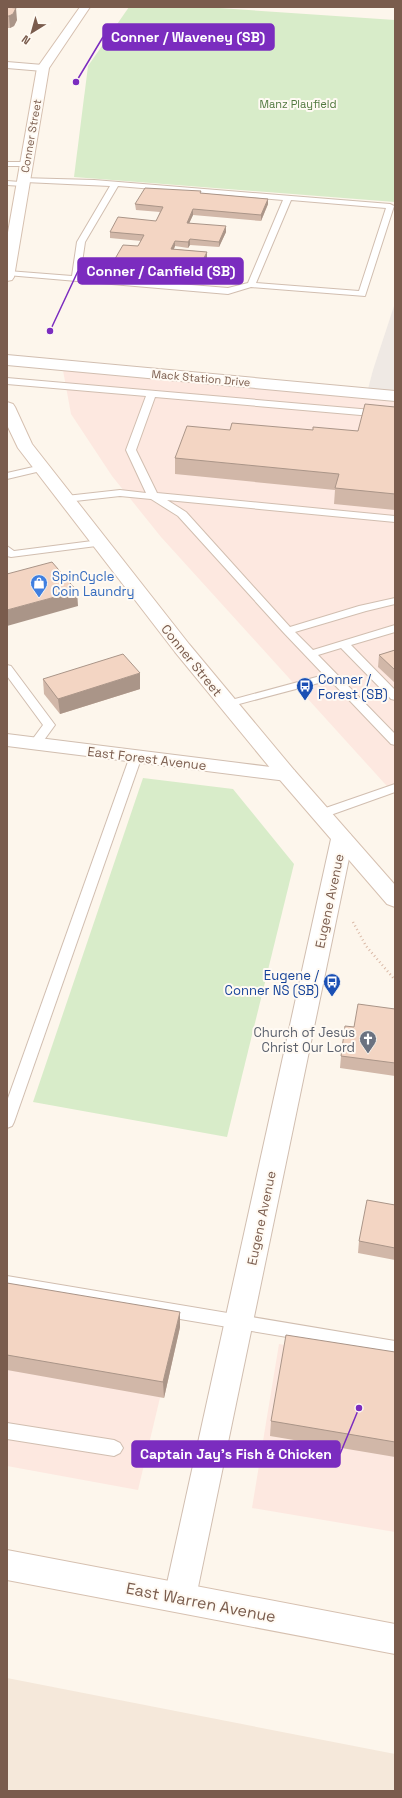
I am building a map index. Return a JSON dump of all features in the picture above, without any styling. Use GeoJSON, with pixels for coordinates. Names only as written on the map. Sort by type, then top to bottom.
{"type":"FeatureCollection","features":[{"type":"Feature","properties":{"kind":"main road","name":"Conner Street"},"geometry":{"type":"LineString","coordinates":[[7,275],[11,231],[23,182],[43,68],[85,7]]}},
{"type":"Feature","properties":{"kind":"main road"},"geometry":{"type":"LineString","coordinates":[[7,65],[43,68]]}},
{"type":"Feature","properties":{"kind":"main road","name":"Mack Station Drive"},"geometry":{"type":"LineString","coordinates":[[7,360],[395,396]]}},
{"type":"Feature","properties":{"kind":"main road","name":"Conner Street"},"geometry":{"type":"LineString","coordinates":[[7,407],[24,445],[182,648],[287,775],[395,899]]}},
{"type":"Feature","properties":{"kind":"main road","name":"East Forest Avenue"},"geometry":{"type":"LineString","coordinates":[[7,740],[287,775]]}},
{"type":"Feature","properties":{"kind":"main road","name":"Eugene Avenue"},"geometry":{"type":"LineString","coordinates":[[180,1598],[342,839]]}},
{"type":"Feature","properties":{"kind":"main road","name":"East Warren Avenue"},"geometry":{"type":"LineString","coordinates":[[7,1565],[395,1639]]}},
{"type":"Feature","properties":{"kind":"lane"},"geometry":{"type":"LineString","coordinates":[[7,164],[26,164]]}},
{"type":"Feature","properties":{"kind":"lane"},"geometry":{"type":"LineString","coordinates":[[7,183],[115,184],[390,206],[362,294],[251,285],[228,292],[76,278],[7,275]]}},
{"type":"Feature","properties":{"kind":"lane"},"geometry":{"type":"LineString","coordinates":[[76,278],[82,242],[115,184]]}},
{"type":"Feature","properties":{"kind":"lane"},"geometry":{"type":"LineString","coordinates":[[251,285],[288,198]]}},
{"type":"Feature","properties":{"kind":"lane"},"geometry":{"type":"LineString","coordinates":[[7,381],[395,415]]}},
{"type":"Feature","properties":{"kind":"lane"},"geometry":{"type":"LineString","coordinates":[[152,393],[131,450],[153,496],[182,514],[288,631],[395,741]]}},
{"type":"Feature","properties":{"kind":"lane"},"geometry":{"type":"LineString","coordinates":[[7,476],[42,468]]}},
{"type":"Feature","properties":{"kind":"lane"},"geometry":{"type":"LineString","coordinates":[[66,499],[120,493],[395,519]]}},
{"type":"Feature","properties":{"kind":"lane"},"geometry":{"type":"LineString","coordinates":[[7,549],[11,554],[100,543]]}},
{"type":"Feature","properties":{"kind":"lane"},"geometry":{"type":"LineString","coordinates":[[288,631],[363,608],[395,601]]}},
{"type":"Feature","properties":{"kind":"lane"},"geometry":{"type":"LineString","coordinates":[[311,654],[395,628]]}},
{"type":"Feature","properties":{"kind":"lane"},"geometry":{"type":"LineString","coordinates":[[343,644],[395,697]]}},
{"type":"Feature","properties":{"kind":"lane"},"geometry":{"type":"LineString","coordinates":[[7,668],[49,725],[35,744]]}},
{"type":"Feature","properties":{"kind":"lane"},"geometry":{"type":"LineString","coordinates":[[228,704],[332,676]]}},
{"type":"Feature","properties":{"kind":"lane"},"geometry":{"type":"LineString","coordinates":[[7,1122],[136,756]]}},
{"type":"Feature","properties":{"kind":"lane"},"geometry":{"type":"LineString","coordinates":[[321,814],[395,788]]}},
{"type":"Feature","properties":{"kind":"lane"},"geometry":{"type":"LineString","coordinates":[[7,1283],[395,1348]]}},
{"type":"Feature","properties":{"kind":"lane"},"geometry":{"type":"LineString","coordinates":[[7,1431],[114,1448]]}},
{"type":"Feature","properties":{"kind":"path"},"geometry":{"type":"LineString","coordinates":[[332,886],[366,946],[395,980]]}},
{"type":"Feature","properties":{"kind":"shaded area"},"geometry":{"type":"Polygon","coordinates":[[[395,303],[395,392],[368,389],[373,370],[395,303]]]}},
{"type":"Feature","properties":{"kind":"shaded area"},"geometry":{"type":"Polygon","coordinates":[[[62,365],[354,392],[355,398],[395,402],[395,795],[161,537],[112,476],[71,414],[62,365]]]}},
{"type":"Feature","properties":{"kind":"shaded area"},"geometry":{"type":"Polygon","coordinates":[[[7,1293],[178,1322],[138,1490],[7,1466],[7,1293]]]}},
{"type":"Feature","properties":{"kind":"shaded area"},"geometry":{"type":"Polygon","coordinates":[[[279,1344],[395,1362],[395,1532],[252,1508],[279,1344]]]}},
{"type":"Feature","properties":{"kind":"shaded area"},"geometry":{"type":"Polygon","coordinates":[[[7,1678],[395,1754],[395,1791],[7,1791],[7,1678]]]}},
{"type":"Feature","properties":{"kind":"green space","name":"Manz Playfield"},"geometry":{"type":"Polygon","coordinates":[[[129,7],[204,7],[395,20],[395,202],[74,177],[88,66],[129,7]]]}},
{"type":"Feature","properties":{"kind":"green space"},"geometry":{"type":"Polygon","coordinates":[[[143,778],[233,789],[294,864],[227,1137],[33,1102],[143,778]]]}},
{"type":"Feature","properties":{"kind":"building"},"geometry":{"type":"Polygon","coordinates":[[[7,7],[16,8],[13,14],[9,16],[7,16],[7,7]]]}},
{"type":"Feature","properties":{"kind":"building"},"geometry":{"type":"Polygon","coordinates":[[[145,188],[201,191],[200,193],[268,199],[261,215],[193,209],[187,223],[226,226],[219,242],[190,239],[188,242],[175,241],[171,249],[207,252],[197,272],[112,264],[123,245],[138,246],[144,235],[110,232],[118,217],[156,221],[163,207],[135,204],[145,188]]]}},
{"type":"Feature","properties":{"kind":"building"},"geometry":{"type":"Polygon","coordinates":[[[365,404],[395,407],[395,494],[335,488],[339,474],[175,458],[187,426],[230,430],[232,423],[313,430],[313,427],[358,431],[365,404]]]}},
{"type":"Feature","properties":{"kind":"building"},"geometry":{"type":"Polygon","coordinates":[[[52,562],[77,591],[7,610],[7,574],[52,562]]]}},
{"type":"Feature","properties":{"kind":"building"},"geometry":{"type":"Polygon","coordinates":[[[395,650],[395,670],[379,655],[395,650]]]}},
{"type":"Feature","properties":{"kind":"building"},"geometry":{"type":"Polygon","coordinates":[[[123,654],[140,673],[58,699],[43,679],[123,654]]]}},
{"type":"Feature","properties":{"kind":"building","name":"Church of Jesus Christ Our Lord"},"geometry":{"type":"Polygon","coordinates":[[[358,1004],[395,1009],[395,1063],[341,1056],[345,1026],[354,1027],[358,1004]]]}},
{"type":"Feature","properties":{"kind":"building"},"geometry":{"type":"Polygon","coordinates":[[[367,1200],[395,1205],[395,1248],[359,1241],[367,1200]]]}},
{"type":"Feature","properties":{"kind":"building"},"geometry":{"type":"Polygon","coordinates":[[[7,1283],[180,1312],[163,1382],[7,1355],[7,1283]]]}},
{"type":"Feature","properties":{"kind":"building"},"geometry":{"type":"Polygon","coordinates":[[[286,1335],[395,1352],[395,1442],[271,1421],[286,1335]]]}},
{"type":"Feature","properties":{"kind":"place","name":"Conner / Waveney (SB)"},"geometry":{"type":"Point","coordinates":[76,82]}},
{"type":"Feature","properties":{"kind":"place","name":"Conner / Canfield (SB)"},"geometry":{"type":"Point","coordinates":[50,331]}},
{"type":"Feature","properties":{"kind":"place","name":"SpinCycle Coin Laundry"},"geometry":{"type":"Point","coordinates":[39,598]}},
{"type":"Feature","properties":{"kind":"place","name":"Conner / Forest (SB)"},"geometry":{"type":"Point","coordinates":[305,701]}},
{"type":"Feature","properties":{"kind":"place","name":"Eugene / Conner NS (SB)"},"geometry":{"type":"Point","coordinates":[332,997]}},
{"type":"Feature","properties":{"kind":"place","name":"Church of Jesus Christ Our Lord"},"geometry":{"type":"Point","coordinates":[368,1054]}},
{"type":"Feature","properties":{"kind":"place","name":"Captain Jay's Fish & Chicken"},"geometry":{"type":"Point","coordinates":[359,1408]}}]}
